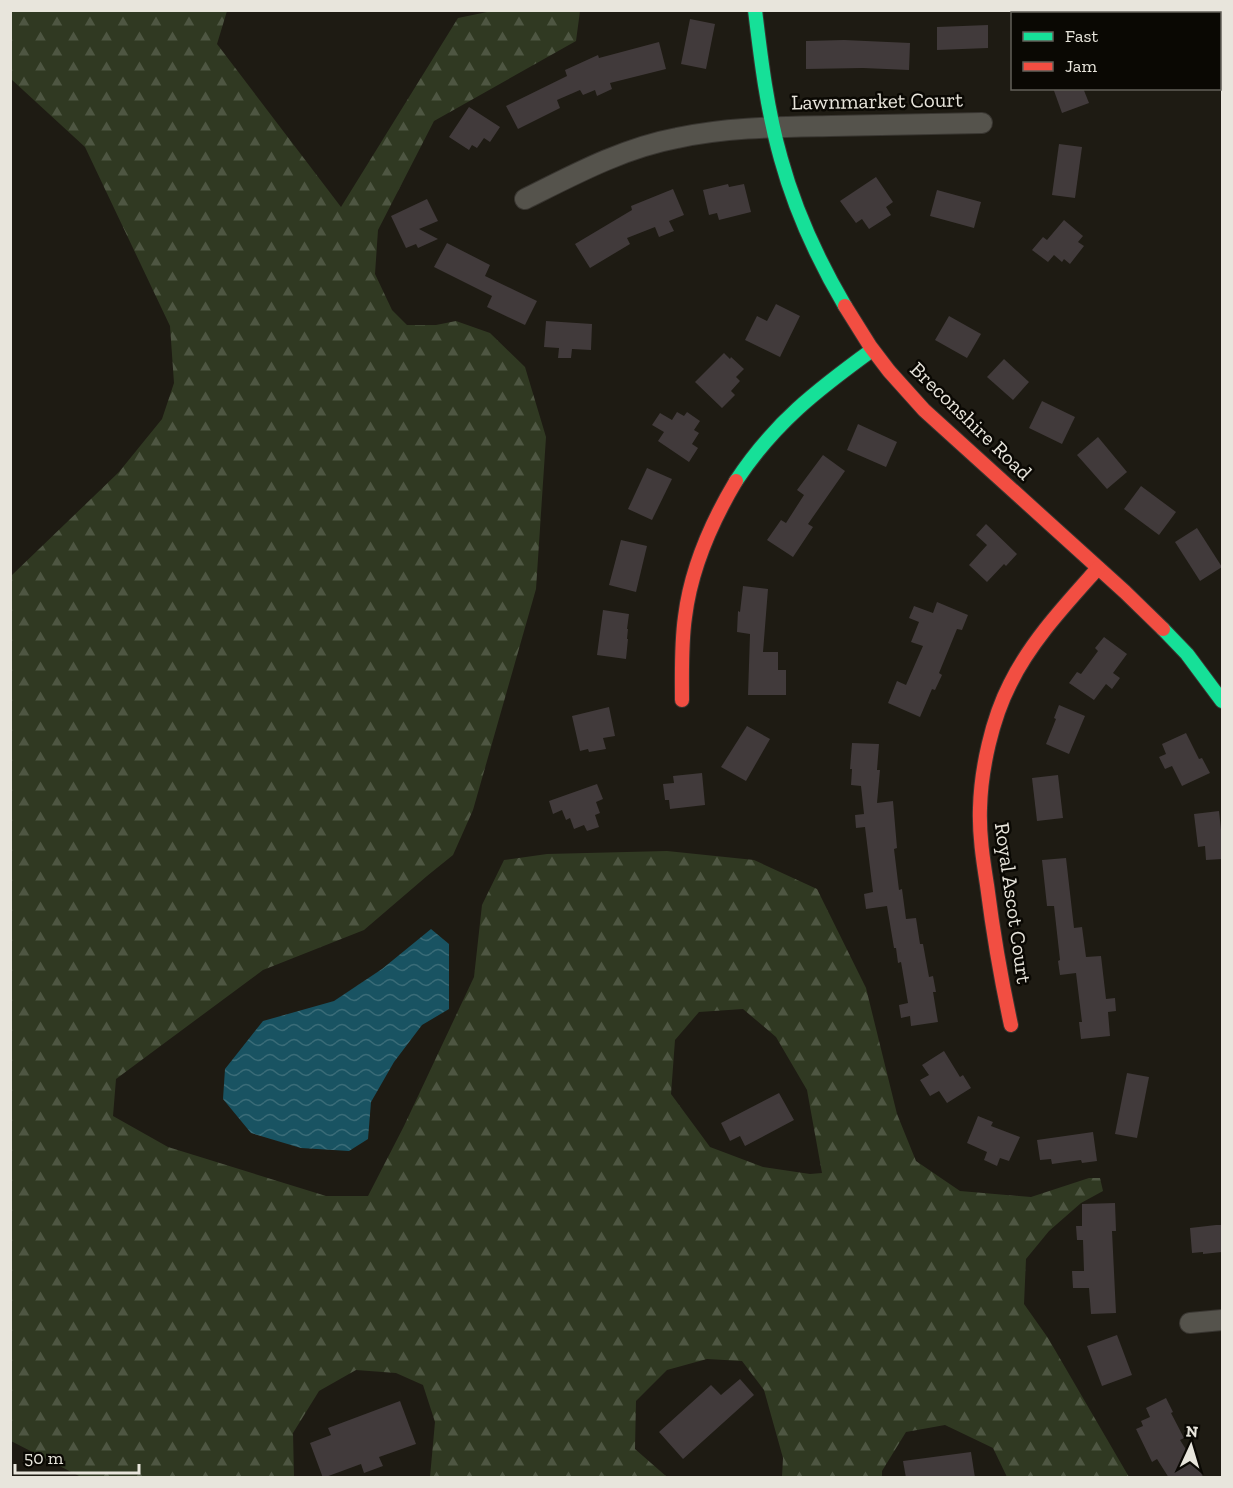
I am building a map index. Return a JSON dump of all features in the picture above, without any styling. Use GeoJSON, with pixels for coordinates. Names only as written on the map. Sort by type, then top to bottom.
{"type":"FeatureCollection","features":[{"type":"Feature","properties":{"kind":"street","name":"Breconshire Road"},"geometry":{"type":"LineString","coordinates":[[755,10],[759,49],[773,127],[787,179],[824,270],[872,350],[910,396],[936,421],[1175,640],[1198,665],[1222,701]]}},
{"type":"Feature","properties":{"kind":"street","name":"Lawnmarket Court"},"geometry":{"type":"LineString","coordinates":[[525,199],[624,153],[675,138],[725,130],[773,127],[982,123]]}},
{"type":"Feature","properties":{"kind":"street"},"geometry":{"type":"LineString","coordinates":[[682,700],[681,659],[685,614],[695,572],[722,504],[764,442],[826,384],[872,350]]}},
{"type":"Feature","properties":{"kind":"street","name":"Royal Ascot Court"},"geometry":{"type":"LineString","coordinates":[[1011,1025],[994,943],[983,853],[980,809],[983,777],[999,712],[1013,678],[1031,648],[1053,619],[1098,568]]}},
{"type":"Feature","properties":{"kind":"street"},"geometry":{"type":"LineString","coordinates":[[1190,1323],[1222,1320]]}},
{"type":"Feature","properties":{"kind":"green space"},"geometry":{"type":"Polygon","coordinates":[[[11,11],[227,11],[217,44],[341,207],[458,18],[492,11],[580,11],[576,41],[434,121],[378,230],[375,274],[392,310],[407,325],[436,325],[456,321],[490,333],[525,367],[546,437],[536,589],[473,810],[453,855],[364,930],[263,970],[116,1079],[113,1116],[168,1147],[326,1196],[368,1196],[404,1126],[474,977],[482,905],[504,860],[547,854],[667,851],[754,860],[817,889],[866,988],[897,1114],[916,1161],[960,1191],[1031,1197],[1089,1178],[1100,1178],[1103,1191],[1081,1203],[1049,1231],[1026,1259],[1024,1304],[1048,1338],[1129,1477],[1007,1477],[993,1448],[945,1425],[906,1432],[882,1471],[882,1477],[782,1477],[783,1458],[764,1390],[742,1361],[707,1359],[667,1370],[636,1401],[635,1449],[667,1477],[430,1477],[435,1422],[423,1385],[396,1373],[356,1370],[319,1391],[293,1433],[294,1477],[81,1477],[11,1441],[11,576],[119,472],[162,419],[174,383],[170,326],[85,147],[11,79],[11,11]],[[743,1009],[699,1012],[675,1040],[671,1094],[710,1147],[763,1167],[810,1174],[822,1173],[807,1090],[776,1037],[743,1009]]]}},
{"type":"Feature","properties":{"kind":"water"},"geometry":{"type":"Polygon","coordinates":[[[431,929],[449,944],[449,1009],[422,1025],[394,1062],[371,1102],[368,1139],[349,1151],[301,1148],[251,1133],[223,1099],[225,1069],[263,1021],[334,1001],[382,969],[431,929]]]}},
{"type":"Feature","properties":{"kind":"building"},"geometry":{"type":"Polygon","coordinates":[[[690,19],[715,24],[706,69],[681,64],[690,19]]]}},
{"type":"Feature","properties":{"kind":"building"},"geometry":{"type":"Polygon","coordinates":[[[988,25],[988,48],[937,50],[937,27],[988,25]]]}},
{"type":"Feature","properties":{"kind":"building"},"geometry":{"type":"Polygon","coordinates":[[[806,41],[910,43],[909,70],[806,69],[806,41]]]}},
{"type":"Feature","properties":{"kind":"building"},"geometry":{"type":"Polygon","coordinates":[[[659,42],[666,69],[610,83],[612,89],[597,96],[595,90],[583,95],[580,90],[557,100],[560,108],[518,129],[506,106],[567,76],[565,70],[598,55],[599,58],[659,42]]]}},
{"type":"Feature","properties":{"kind":"building"},"geometry":{"type":"Polygon","coordinates":[[[1054,90],[1084,90],[1089,103],[1062,113],[1054,90]]]}},
{"type":"Feature","properties":{"kind":"building"},"geometry":{"type":"Polygon","coordinates":[[[469,107],[500,127],[490,142],[484,138],[477,148],[472,145],[469,150],[449,137],[469,107]]]}},
{"type":"Feature","properties":{"kind":"building"},"geometry":{"type":"Polygon","coordinates":[[[1059,144],[1082,147],[1075,198],[1052,195],[1059,144]]]}},
{"type":"Feature","properties":{"kind":"building"},"geometry":{"type":"Polygon","coordinates":[[[876,177],[893,202],[886,207],[891,215],[869,229],[862,219],[856,223],[840,201],[876,177]]]}},
{"type":"Feature","properties":{"kind":"building"},"geometry":{"type":"Polygon","coordinates":[[[728,184],[729,187],[744,184],[751,212],[719,220],[717,213],[709,215],[703,190],[728,184]]]}},
{"type":"Feature","properties":{"kind":"building"},"geometry":{"type":"Polygon","coordinates":[[[673,189],[684,215],[669,221],[674,231],[659,237],[655,227],[627,238],[630,244],[590,268],[575,244],[632,210],[631,206],[673,189]]]}},
{"type":"Feature","properties":{"kind":"building"},"geometry":{"type":"Polygon","coordinates":[[[937,190],[981,202],[974,228],[930,216],[937,190]]]}},
{"type":"Feature","properties":{"kind":"building"},"geometry":{"type":"Polygon","coordinates":[[[427,199],[438,221],[419,229],[438,239],[418,248],[416,244],[406,248],[391,216],[427,199]]]}},
{"type":"Feature","properties":{"kind":"building"},"geometry":{"type":"Polygon","coordinates":[[[1064,220],[1083,236],[1078,242],[1084,246],[1070,264],[1064,259],[1062,262],[1054,255],[1048,262],[1032,250],[1043,237],[1047,240],[1064,220]]]}},
{"type":"Feature","properties":{"kind":"building"},"geometry":{"type":"Polygon","coordinates":[[[447,243],[490,265],[485,276],[537,301],[525,325],[487,307],[492,296],[434,267],[447,243]]]}},
{"type":"Feature","properties":{"kind":"building"},"geometry":{"type":"Polygon","coordinates":[[[776,304],[800,316],[780,357],[745,340],[757,316],[767,321],[776,304]]]}},
{"type":"Feature","properties":{"kind":"building"},"geometry":{"type":"Polygon","coordinates":[[[949,316],[981,334],[967,358],[935,340],[949,316]]]}},
{"type":"Feature","properties":{"kind":"building"},"geometry":{"type":"Polygon","coordinates":[[[546,321],[592,324],[591,350],[572,349],[571,358],[558,358],[559,348],[544,347],[546,321]]]}},
{"type":"Feature","properties":{"kind":"building"},"geometry":{"type":"Polygon","coordinates":[[[724,353],[744,369],[736,377],[740,381],[731,391],[735,395],[722,408],[695,382],[724,353]]]}},
{"type":"Feature","properties":{"kind":"building"},"geometry":{"type":"Polygon","coordinates":[[[1004,359],[1029,382],[1013,400],[987,377],[1004,359]]]}},
{"type":"Feature","properties":{"kind":"building"},"geometry":{"type":"Polygon","coordinates":[[[1042,401],[1075,417],[1062,444],[1029,428],[1042,401]]]}},
{"type":"Feature","properties":{"kind":"building"},"geometry":{"type":"Polygon","coordinates":[[[677,412],[684,416],[687,412],[700,421],[694,430],[699,433],[692,444],[698,448],[689,462],[658,441],[664,432],[652,425],[660,413],[672,420],[677,412]]]}},
{"type":"Feature","properties":{"kind":"building"},"geometry":{"type":"Polygon","coordinates":[[[858,424],[897,442],[886,467],[847,450],[858,424]]]}},
{"type":"Feature","properties":{"kind":"building"},"geometry":{"type":"Polygon","coordinates":[[[1098,437],[1127,472],[1107,489],[1077,455],[1098,437]]]}},
{"type":"Feature","properties":{"kind":"building"},"geometry":{"type":"Polygon","coordinates":[[[823,455],[845,471],[808,524],[813,527],[793,557],[767,540],[781,520],[786,523],[804,495],[797,490],[823,455]]]}},
{"type":"Feature","properties":{"kind":"building"},"geometry":{"type":"Polygon","coordinates":[[[647,468],[672,479],[652,520],[628,509],[647,468]]]}},
{"type":"Feature","properties":{"kind":"building"},"geometry":{"type":"Polygon","coordinates":[[[1141,486],[1176,512],[1159,535],[1124,509],[1141,486]]]}},
{"type":"Feature","properties":{"kind":"building"},"geometry":{"type":"Polygon","coordinates":[[[986,524],[1017,554],[987,582],[969,565],[987,545],[976,535],[986,524]]]}},
{"type":"Feature","properties":{"kind":"building"},"geometry":{"type":"Polygon","coordinates":[[[1197,528],[1222,567],[1200,581],[1175,542],[1197,528]]]}},
{"type":"Feature","properties":{"kind":"building"},"geometry":{"type":"Polygon","coordinates":[[[621,540],[647,546],[636,592],[609,585],[621,540]]]}},
{"type":"Feature","properties":{"kind":"building"},"geometry":{"type":"Polygon","coordinates":[[[743,586],[768,589],[763,652],[778,652],[778,670],[786,670],[786,695],[748,695],[750,634],[737,632],[743,586]]]}},
{"type":"Feature","properties":{"kind":"building"},"geometry":{"type":"Polygon","coordinates":[[[937,602],[968,615],[962,630],[957,629],[939,673],[942,675],[935,690],[932,689],[920,717],[888,703],[897,681],[906,685],[923,646],[911,642],[919,622],[909,618],[914,606],[933,613],[937,602]]]}},
{"type":"Feature","properties":{"kind":"building"},"geometry":{"type":"Polygon","coordinates":[[[603,610],[629,614],[626,659],[597,655],[603,610]]]}},
{"type":"Feature","properties":{"kind":"building"},"geometry":{"type":"Polygon","coordinates":[[[1104,637],[1127,654],[1113,673],[1120,678],[1112,689],[1106,684],[1094,700],[1069,683],[1077,672],[1081,674],[1098,651],[1095,648],[1104,637]]]}},
{"type":"Feature","properties":{"kind":"building"},"geometry":{"type":"Polygon","coordinates":[[[1059,705],[1085,716],[1069,754],[1046,744],[1059,705]]]}},
{"type":"Feature","properties":{"kind":"building"},"geometry":{"type":"Polygon","coordinates":[[[609,707],[615,736],[603,738],[606,749],[580,751],[572,716],[609,707]]]}},
{"type":"Feature","properties":{"kind":"building"},"geometry":{"type":"Polygon","coordinates":[[[747,726],[770,739],[746,781],[721,767],[747,726]]]}},
{"type":"Feature","properties":{"kind":"building"},"geometry":{"type":"Polygon","coordinates":[[[1186,733],[1199,759],[1202,758],[1210,773],[1182,786],[1172,766],[1165,769],[1159,757],[1166,754],[1162,744],[1186,733]]]}},
{"type":"Feature","properties":{"kind":"building"},"geometry":{"type":"Polygon","coordinates":[[[852,743],[879,744],[877,770],[880,770],[877,803],[893,801],[897,848],[894,849],[899,890],[902,889],[906,919],[916,918],[929,977],[933,976],[938,1022],[911,1026],[910,1016],[901,1018],[899,1005],[908,1003],[901,962],[898,963],[896,948],[894,948],[887,906],[866,909],[864,894],[873,892],[865,827],[856,828],[855,815],[864,814],[861,786],[851,785],[852,743]]]}},
{"type":"Feature","properties":{"kind":"building"},"geometry":{"type":"Polygon","coordinates":[[[702,773],[705,805],[670,809],[669,800],[665,800],[663,784],[674,783],[673,776],[702,773]]]}},
{"type":"Feature","properties":{"kind":"building"},"geometry":{"type":"Polygon","coordinates":[[[1058,775],[1063,818],[1037,821],[1032,778],[1058,775]]]}},
{"type":"Feature","properties":{"kind":"building"},"geometry":{"type":"Polygon","coordinates":[[[597,784],[603,799],[596,802],[600,813],[595,815],[599,827],[587,831],[584,825],[574,829],[570,818],[566,820],[562,810],[553,814],[549,801],[597,784]]]}},
{"type":"Feature","properties":{"kind":"building"},"geometry":{"type":"Polygon","coordinates":[[[1219,811],[1222,859],[1206,860],[1205,846],[1198,847],[1194,814],[1219,811]]]}},
{"type":"Feature","properties":{"kind":"building"},"geometry":{"type":"Polygon","coordinates":[[[1066,858],[1074,928],[1082,927],[1086,957],[1101,956],[1106,999],[1115,998],[1116,1011],[1108,1012],[1110,1036],[1081,1039],[1079,1022],[1082,1022],[1076,973],[1060,975],[1054,906],[1047,906],[1042,860],[1066,858]]]}},
{"type":"Feature","properties":{"kind":"building"},"geometry":{"type":"Polygon","coordinates":[[[944,1051],[960,1077],[963,1075],[971,1088],[947,1103],[939,1091],[930,1096],[920,1080],[929,1075],[922,1065],[944,1051]]]}},
{"type":"Feature","properties":{"kind":"building"},"geometry":{"type":"Polygon","coordinates":[[[1127,1073],[1149,1077],[1137,1138],[1115,1134],[1127,1073]]]}},
{"type":"Feature","properties":{"kind":"building"},"geometry":{"type":"Polygon","coordinates":[[[779,1093],[794,1120],[745,1146],[740,1136],[730,1141],[721,1123],[779,1093]]]}},
{"type":"Feature","properties":{"kind":"building"},"geometry":{"type":"Polygon","coordinates":[[[978,1116],[993,1122],[991,1126],[1020,1137],[1009,1161],[1000,1158],[997,1166],[984,1160],[987,1152],[967,1143],[978,1116]]]}},
{"type":"Feature","properties":{"kind":"building"},"geometry":{"type":"Polygon","coordinates":[[[1093,1132],[1097,1161],[1082,1163],[1081,1160],[1052,1164],[1051,1159],[1040,1160],[1037,1140],[1093,1132]]]}},
{"type":"Feature","properties":{"kind":"building"},"geometry":{"type":"Polygon","coordinates":[[[1115,1203],[1116,1231],[1112,1231],[1116,1313],[1091,1314],[1089,1288],[1073,1288],[1072,1271],[1084,1271],[1083,1240],[1077,1240],[1076,1226],[1082,1226],[1082,1204],[1115,1203]]]}},
{"type":"Feature","properties":{"kind":"building"},"geometry":{"type":"Polygon","coordinates":[[[1222,1225],[1222,1252],[1192,1253],[1190,1228],[1222,1225]]]}},
{"type":"Feature","properties":{"kind":"building"},"geometry":{"type":"Polygon","coordinates":[[[1117,1335],[1132,1375],[1102,1386],[1087,1346],[1117,1335]]]}},
{"type":"Feature","properties":{"kind":"building"},"geometry":{"type":"Polygon","coordinates":[[[740,1379],[754,1395],[683,1459],[659,1432],[711,1385],[721,1395],[740,1379]]]}},
{"type":"Feature","properties":{"kind":"building"},"geometry":{"type":"Polygon","coordinates":[[[1166,1398],[1184,1438],[1180,1440],[1204,1478],[1169,1478],[1157,1459],[1152,1462],[1136,1429],[1143,1426],[1141,1421],[1150,1417],[1146,1408],[1166,1398]]]}},
{"type":"Feature","properties":{"kind":"building"},"geometry":{"type":"Polygon","coordinates":[[[400,1401],[416,1444],[379,1457],[383,1466],[364,1473],[361,1464],[323,1478],[310,1443],[331,1435],[328,1428],[400,1401]]]}},
{"type":"Feature","properties":{"kind":"building"},"geometry":{"type":"Polygon","coordinates":[[[971,1452],[975,1478],[906,1478],[903,1461],[971,1452]]]}},
{"type":"Feature","properties":{"kind":"traffic: fast"},"geometry":{"type":"LineString","coordinates":[[755,10],[768,104],[787,178],[808,234],[845,306]]}},
{"type":"Feature","properties":{"kind":"traffic: fast"},"geometry":{"type":"LineString","coordinates":[[736,481],[750,460],[781,425],[833,379],[872,350]]}},
{"type":"Feature","properties":{"kind":"traffic: fast"},"geometry":{"type":"LineString","coordinates":[[1163,629],[1187,654],[1222,701]]}},
{"type":"Feature","properties":{"kind":"traffic: jam"},"geometry":{"type":"LineString","coordinates":[[845,306],[870,346],[924,410],[1163,629]]}},
{"type":"Feature","properties":{"kind":"traffic: jam"},"geometry":{"type":"LineString","coordinates":[[682,700],[683,638],[692,581],[710,530],[736,481]]}},
{"type":"Feature","properties":{"kind":"traffic: jam"},"geometry":{"type":"LineString","coordinates":[[1011,1025],[995,938],[980,827],[985,761],[998,713],[1018,668],[1050,623],[1098,568]]}}]}
